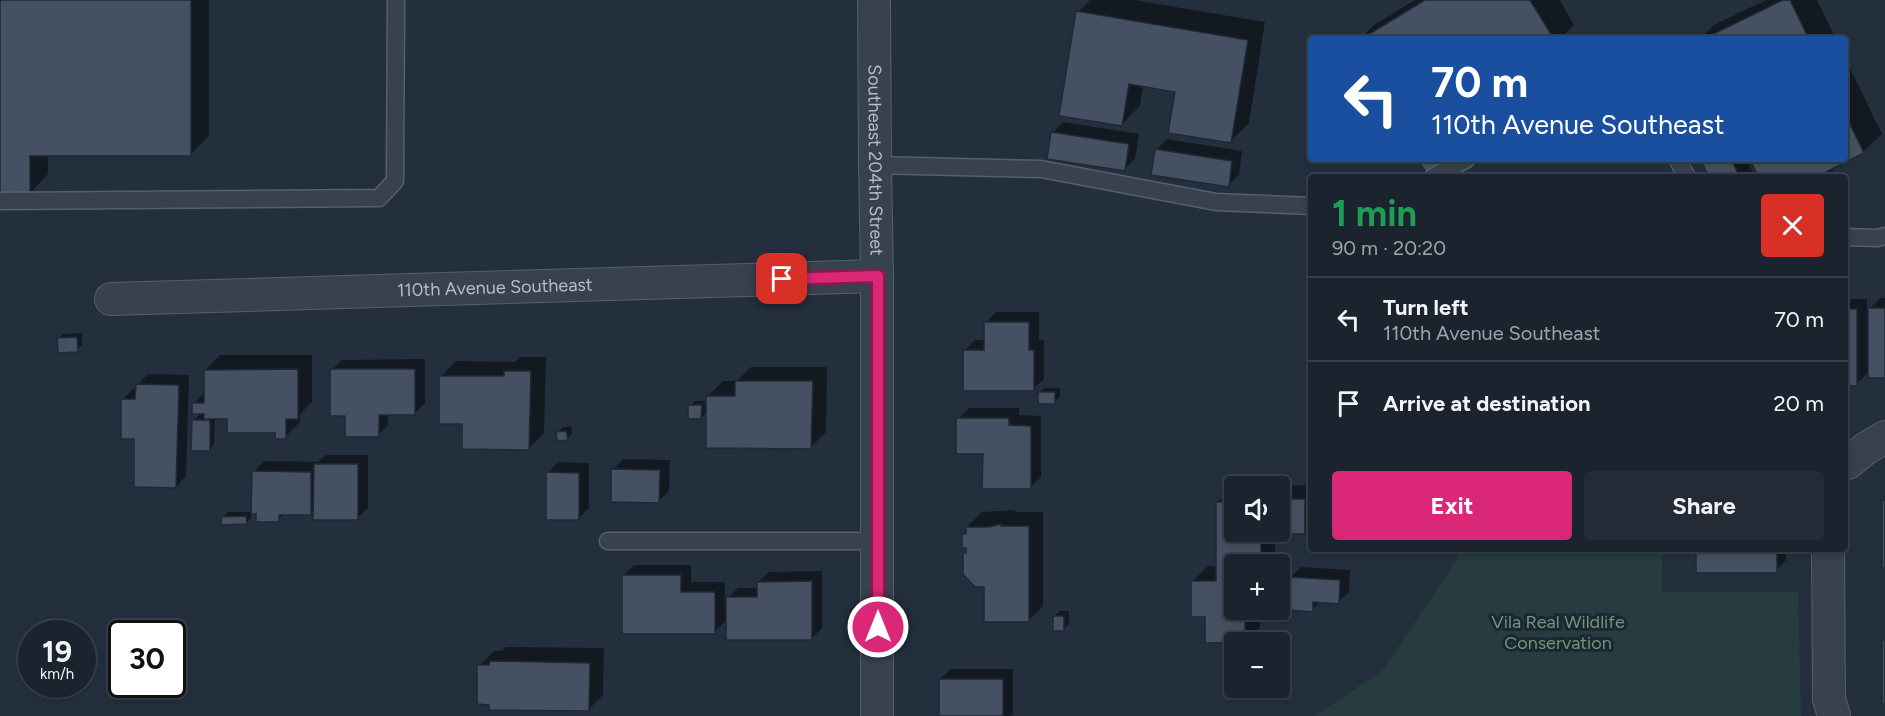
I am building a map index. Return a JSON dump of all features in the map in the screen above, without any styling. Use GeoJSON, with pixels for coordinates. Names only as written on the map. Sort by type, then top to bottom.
{"type":"FeatureCollection","features":[{"type":"Feature","properties":{"kind":"street","name":"Southeast 204th Street"},"geometry":{"type":"LineString","coordinates":[[874,0],[878,276],[878,716]]}},
{"type":"Feature","properties":{"kind":"street","name":"110th Avenue Southeast"},"geometry":{"type":"LineString","coordinates":[[111,299],[878,276]]}},
{"type":"Feature","properties":{"kind":"street"},"geometry":{"type":"LineString","coordinates":[[1848,462],[1885,437]]}},
{"type":"Feature","properties":{"kind":"street"},"geometry":{"type":"LineString","coordinates":[[1828,552],[1829,699],[1834,716]]}},
{"type":"Feature","properties":{"kind":"lane"},"geometry":{"type":"LineString","coordinates":[[0,201],[379,198],[395,181],[396,0]]}},
{"type":"Feature","properties":{"kind":"lane"},"geometry":{"type":"LineString","coordinates":[[1439,174],[1461,162]]}},
{"type":"Feature","properties":{"kind":"lane"},"geometry":{"type":"LineString","coordinates":[[875,165],[1041,169],[1216,202],[1308,206]]}},
{"type":"Feature","properties":{"kind":"lane"},"geometry":{"type":"LineString","coordinates":[[1848,237],[1885,236]]}},
{"type":"Feature","properties":{"kind":"lane"},"geometry":{"type":"LineString","coordinates":[[608,542],[878,541]]}},
{"type":"Feature","properties":{"kind":"green space","name":"Vila Real Wildlife Conservation"},"geometry":{"type":"Polygon","coordinates":[[[1462,552],[1662,552],[1662,592],[1798,592],[1801,716],[1315,716],[1383,670],[1462,552]]]}},
{"type":"Feature","properties":{"kind":"building"},"geometry":{"type":"Polygon","coordinates":[[[0,0],[191,0],[191,156],[30,156],[30,194],[0,194],[0,0]]]}},
{"type":"Feature","properties":{"kind":"building"},"geometry":{"type":"Polygon","coordinates":[[[1425,0],[1530,0],[1552,36],[1366,36],[1425,0]]]}},
{"type":"Feature","properties":{"kind":"building"},"geometry":{"type":"Polygon","coordinates":[[[1783,0],[1790,0],[1808,36],[1709,36],[1783,0]]]}},
{"type":"Feature","properties":{"kind":"building"},"geometry":{"type":"Polygon","coordinates":[[[1076,11],[1248,40],[1231,143],[1168,133],[1175,92],[1129,84],[1122,126],[1059,116],[1076,11]]]}},
{"type":"Feature","properties":{"kind":"building"},"geometry":{"type":"Polygon","coordinates":[[[1848,120],[1864,153],[1848,161],[1848,120]]]}},
{"type":"Feature","properties":{"kind":"building"},"geometry":{"type":"Polygon","coordinates":[[[1051,132],[1129,144],[1125,171],[1047,159],[1051,132]]]}},
{"type":"Feature","properties":{"kind":"building"},"geometry":{"type":"Polygon","coordinates":[[[1155,149],[1232,161],[1229,187],[1151,175],[1155,149]]]}},
{"type":"Feature","properties":{"kind":"building"},"geometry":{"type":"Polygon","coordinates":[[[1419,162],[1446,162],[1427,174],[1419,162]]]}},
{"type":"Feature","properties":{"kind":"building"},"geometry":{"type":"Polygon","coordinates":[[[1702,162],[1732,162],[1738,174],[1708,174],[1702,162]]]}},
{"type":"Feature","properties":{"kind":"building"},"geometry":{"type":"Polygon","coordinates":[[[1751,162],[1846,162],[1822,174],[1757,174],[1751,162]]]}},
{"type":"Feature","properties":{"kind":"building"},"geometry":{"type":"Polygon","coordinates":[[[1868,308],[1885,308],[1885,378],[1868,378],[1868,308]]]}},
{"type":"Feature","properties":{"kind":"building"},"geometry":{"type":"Polygon","coordinates":[[[1848,309],[1857,309],[1857,386],[1848,386],[1848,309]]]}},
{"type":"Feature","properties":{"kind":"building"},"geometry":{"type":"Polygon","coordinates":[[[984,322],[1029,322],[1029,350],[1034,350],[1034,391],[963,391],[963,350],[984,350],[984,322]]]}},
{"type":"Feature","properties":{"kind":"building"},"geometry":{"type":"Polygon","coordinates":[[[77,337],[78,352],[58,353],[57,338],[77,337]]]}},
{"type":"Feature","properties":{"kind":"building"},"geometry":{"type":"Polygon","coordinates":[[[298,369],[298,419],[286,419],[286,439],[275,439],[275,433],[227,433],[227,419],[204,419],[204,414],[192,414],[192,403],[204,403],[204,370],[298,369]]]}},
{"type":"Feature","properties":{"kind":"building"},"geometry":{"type":"Polygon","coordinates":[[[330,369],[415,369],[415,415],[379,415],[379,437],[345,437],[345,416],[330,416],[330,369]]]}},
{"type":"Feature","properties":{"kind":"building"},"geometry":{"type":"Polygon","coordinates":[[[504,371],[531,371],[529,450],[462,449],[462,424],[439,424],[439,376],[504,376],[504,371]]]}},
{"type":"Feature","properties":{"kind":"building"},"geometry":{"type":"Polygon","coordinates":[[[735,381],[813,381],[811,449],[706,448],[706,396],[735,396],[735,381]]]}},
{"type":"Feature","properties":{"kind":"building"},"geometry":{"type":"Polygon","coordinates":[[[136,384],[179,385],[176,488],[134,487],[134,439],[121,439],[121,399],[135,399],[136,384]]]}},
{"type":"Feature","properties":{"kind":"building"},"geometry":{"type":"Polygon","coordinates":[[[1038,392],[1055,392],[1055,404],[1038,404],[1038,392]]]}},
{"type":"Feature","properties":{"kind":"building"},"geometry":{"type":"Polygon","coordinates":[[[688,405],[702,405],[701,419],[688,419],[688,405]]]}},
{"type":"Feature","properties":{"kind":"building"},"geometry":{"type":"Polygon","coordinates":[[[956,418],[1009,418],[1009,425],[1031,426],[1031,489],[982,489],[983,454],[956,454],[956,418]]]}},
{"type":"Feature","properties":{"kind":"building"},"geometry":{"type":"Polygon","coordinates":[[[192,420],[210,420],[210,451],[191,451],[192,420]]]}},
{"type":"Feature","properties":{"kind":"building"},"geometry":{"type":"Polygon","coordinates":[[[566,431],[568,440],[557,441],[556,432],[566,431]]]}},
{"type":"Feature","properties":{"kind":"building"},"geometry":{"type":"Polygon","coordinates":[[[314,464],[358,464],[358,520],[313,520],[314,464]]]}},
{"type":"Feature","properties":{"kind":"building"},"geometry":{"type":"Polygon","coordinates":[[[611,469],[660,470],[659,503],[611,502],[611,469]]]}},
{"type":"Feature","properties":{"kind":"building"},"geometry":{"type":"Polygon","coordinates":[[[252,471],[311,472],[311,515],[279,515],[279,522],[256,522],[256,514],[251,514],[252,471]]]}},
{"type":"Feature","properties":{"kind":"building"},"geometry":{"type":"Polygon","coordinates":[[[546,472],[579,473],[579,520],[546,520],[546,472]]]}},
{"type":"Feature","properties":{"kind":"building"},"geometry":{"type":"Polygon","coordinates":[[[1290,499],[1305,499],[1305,534],[1290,534],[1290,499]]]}},
{"type":"Feature","properties":{"kind":"building"},"geometry":{"type":"Polygon","coordinates":[[[1882,500],[1885,500],[1885,568],[1882,568],[1882,500]]]}},
{"type":"Feature","properties":{"kind":"building"},"geometry":{"type":"Polygon","coordinates":[[[1216,502],[1224,502],[1224,542],[1261,542],[1261,554],[1224,554],[1224,620],[1245,620],[1245,632],[1224,632],[1224,643],[1205,643],[1205,617],[1191,617],[1191,581],[1216,581],[1216,502]]]}},
{"type":"Feature","properties":{"kind":"building"},"geometry":{"type":"Polygon","coordinates":[[[246,516],[247,524],[221,525],[221,517],[246,516]]]}},
{"type":"Feature","properties":{"kind":"building"},"geometry":{"type":"Polygon","coordinates":[[[1001,524],[1001,526],[1029,526],[1029,622],[984,622],[984,587],[975,587],[963,574],[963,553],[966,553],[966,548],[962,548],[962,534],[966,534],[966,527],[989,527],[1001,524]]]}},
{"type":"Feature","properties":{"kind":"building"},"geometry":{"type":"Polygon","coordinates":[[[1696,552],[1777,552],[1777,573],[1696,573],[1696,552]]]}},
{"type":"Feature","properties":{"kind":"building"},"geometry":{"type":"Polygon","coordinates":[[[622,575],[681,575],[681,592],[715,592],[715,634],[622,634],[622,575]]]}},
{"type":"Feature","properties":{"kind":"building"},"geometry":{"type":"Polygon","coordinates":[[[1290,577],[1340,580],[1339,604],[1313,602],[1313,612],[1290,610],[1290,577]]]}},
{"type":"Feature","properties":{"kind":"building"},"geometry":{"type":"Polygon","coordinates":[[[812,581],[812,640],[726,640],[726,597],[757,597],[757,582],[812,581]]]}},
{"type":"Feature","properties":{"kind":"building"},"geometry":{"type":"Polygon","coordinates":[[[1053,616],[1064,616],[1064,631],[1053,631],[1053,616]]]}},
{"type":"Feature","properties":{"kind":"building"},"geometry":{"type":"Polygon","coordinates":[[[1882,640],[1885,640],[1885,704],[1882,704],[1882,640]]]}},
{"type":"Feature","properties":{"kind":"building"},"geometry":{"type":"Polygon","coordinates":[[[490,661],[590,663],[589,711],[489,710],[489,705],[477,704],[477,665],[489,665],[490,661]]]}},
{"type":"Feature","properties":{"kind":"building"},"geometry":{"type":"Polygon","coordinates":[[[939,679],[1003,679],[1003,716],[939,716],[939,679]]]}},
{"type":"Feature","properties":{"kind":"route"},"geometry":{"type":"LineString","coordinates":[[782,279],[878,276],[878,627]]}}]}
